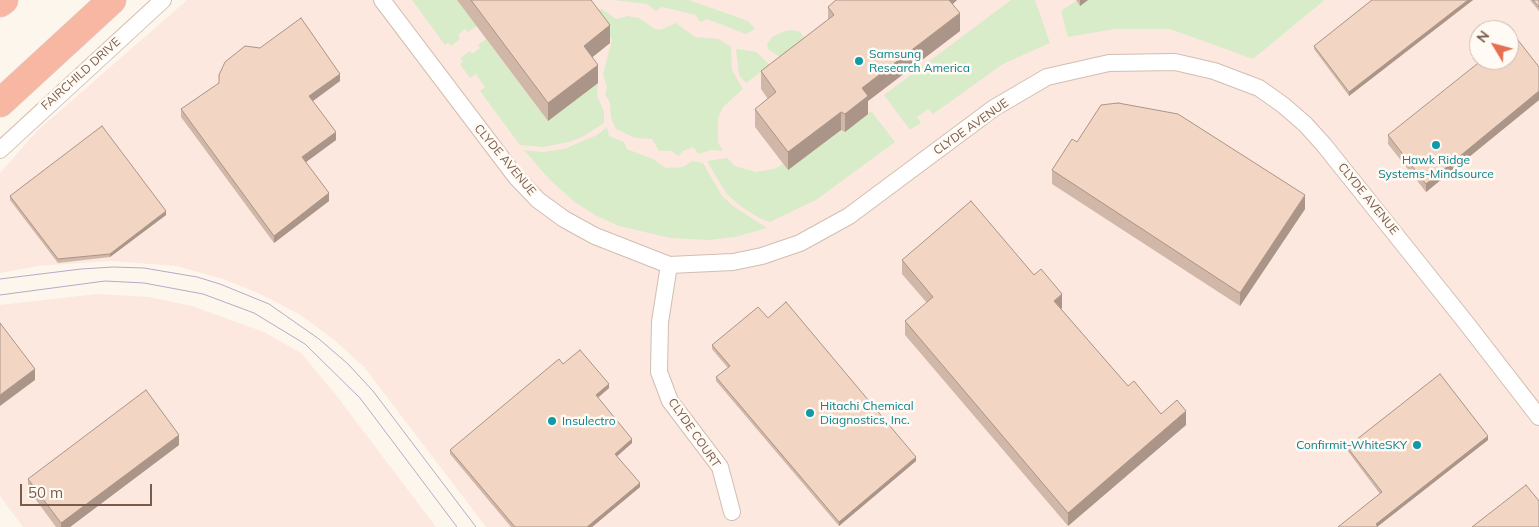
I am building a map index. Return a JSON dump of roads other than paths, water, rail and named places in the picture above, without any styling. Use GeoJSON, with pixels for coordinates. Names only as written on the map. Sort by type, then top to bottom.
{"type":"FeatureCollection","features":[{"type":"Feature","properties":{"kind":"highway"},"geometry":{"type":"LineString","coordinates":[[0,3],[4,0]]}},
{"type":"Feature","properties":{"kind":"highway"},"geometry":{"type":"LineString","coordinates":[[0,103],[112,0]]}},
{"type":"Feature","properties":{"kind":"street","name":"FAIRCHILD DRIVE"},"geometry":{"type":"LineString","coordinates":[[0,150],[164,0]]}},
{"type":"Feature","properties":{"kind":"street","name":"CLYDE AVENUE"},"geometry":{"type":"LineString","coordinates":[[382,0],[516,177],[538,200],[595,236],[669,265],[733,262],[762,256],[800,243],[849,216],[994,108],[1047,78],[1109,62],[1176,62],[1214,71],[1259,88],[1305,124],[1468,324],[1539,417]]}},
{"type":"Feature","properties":{"kind":"street","name":"CLYDE COURT"},"geometry":{"type":"LineString","coordinates":[[669,265],[660,322],[659,372],[670,400],[720,467],[732,512]]}},
{"type":"Feature","properties":{"kind":"tram line"},"geometry":{"type":"LineString","coordinates":[[0,279],[81,269],[144,268],[197,277],[220,284],[269,304],[319,339],[348,364],[373,391],[476,527]]}},
{"type":"Feature","properties":{"kind":"tram line"},"geometry":{"type":"LineString","coordinates":[[0,295],[105,281],[144,283],[203,294],[254,313],[305,344],[360,398],[457,527]]}},
{"type":"Feature","properties":{"kind":"place","name":"Samsung Research America"},"geometry":{"type":"Point","coordinates":[859,61]}},
{"type":"Feature","properties":{"kind":"place","name":"Hawk Ridge Systems-Mindsource"},"geometry":{"type":"Point","coordinates":[1436,145]}},
{"type":"Feature","properties":{"kind":"place","name":"Hitachi Chemical Diagnostics, Inc."},"geometry":{"type":"Point","coordinates":[810,413]}},
{"type":"Feature","properties":{"kind":"place","name":"Insulectro"},"geometry":{"type":"Point","coordinates":[552,421]}},
{"type":"Feature","properties":{"kind":"place","name":"Confirmit-WhiteSKY"},"geometry":{"type":"Point","coordinates":[1417,445]}}]}
